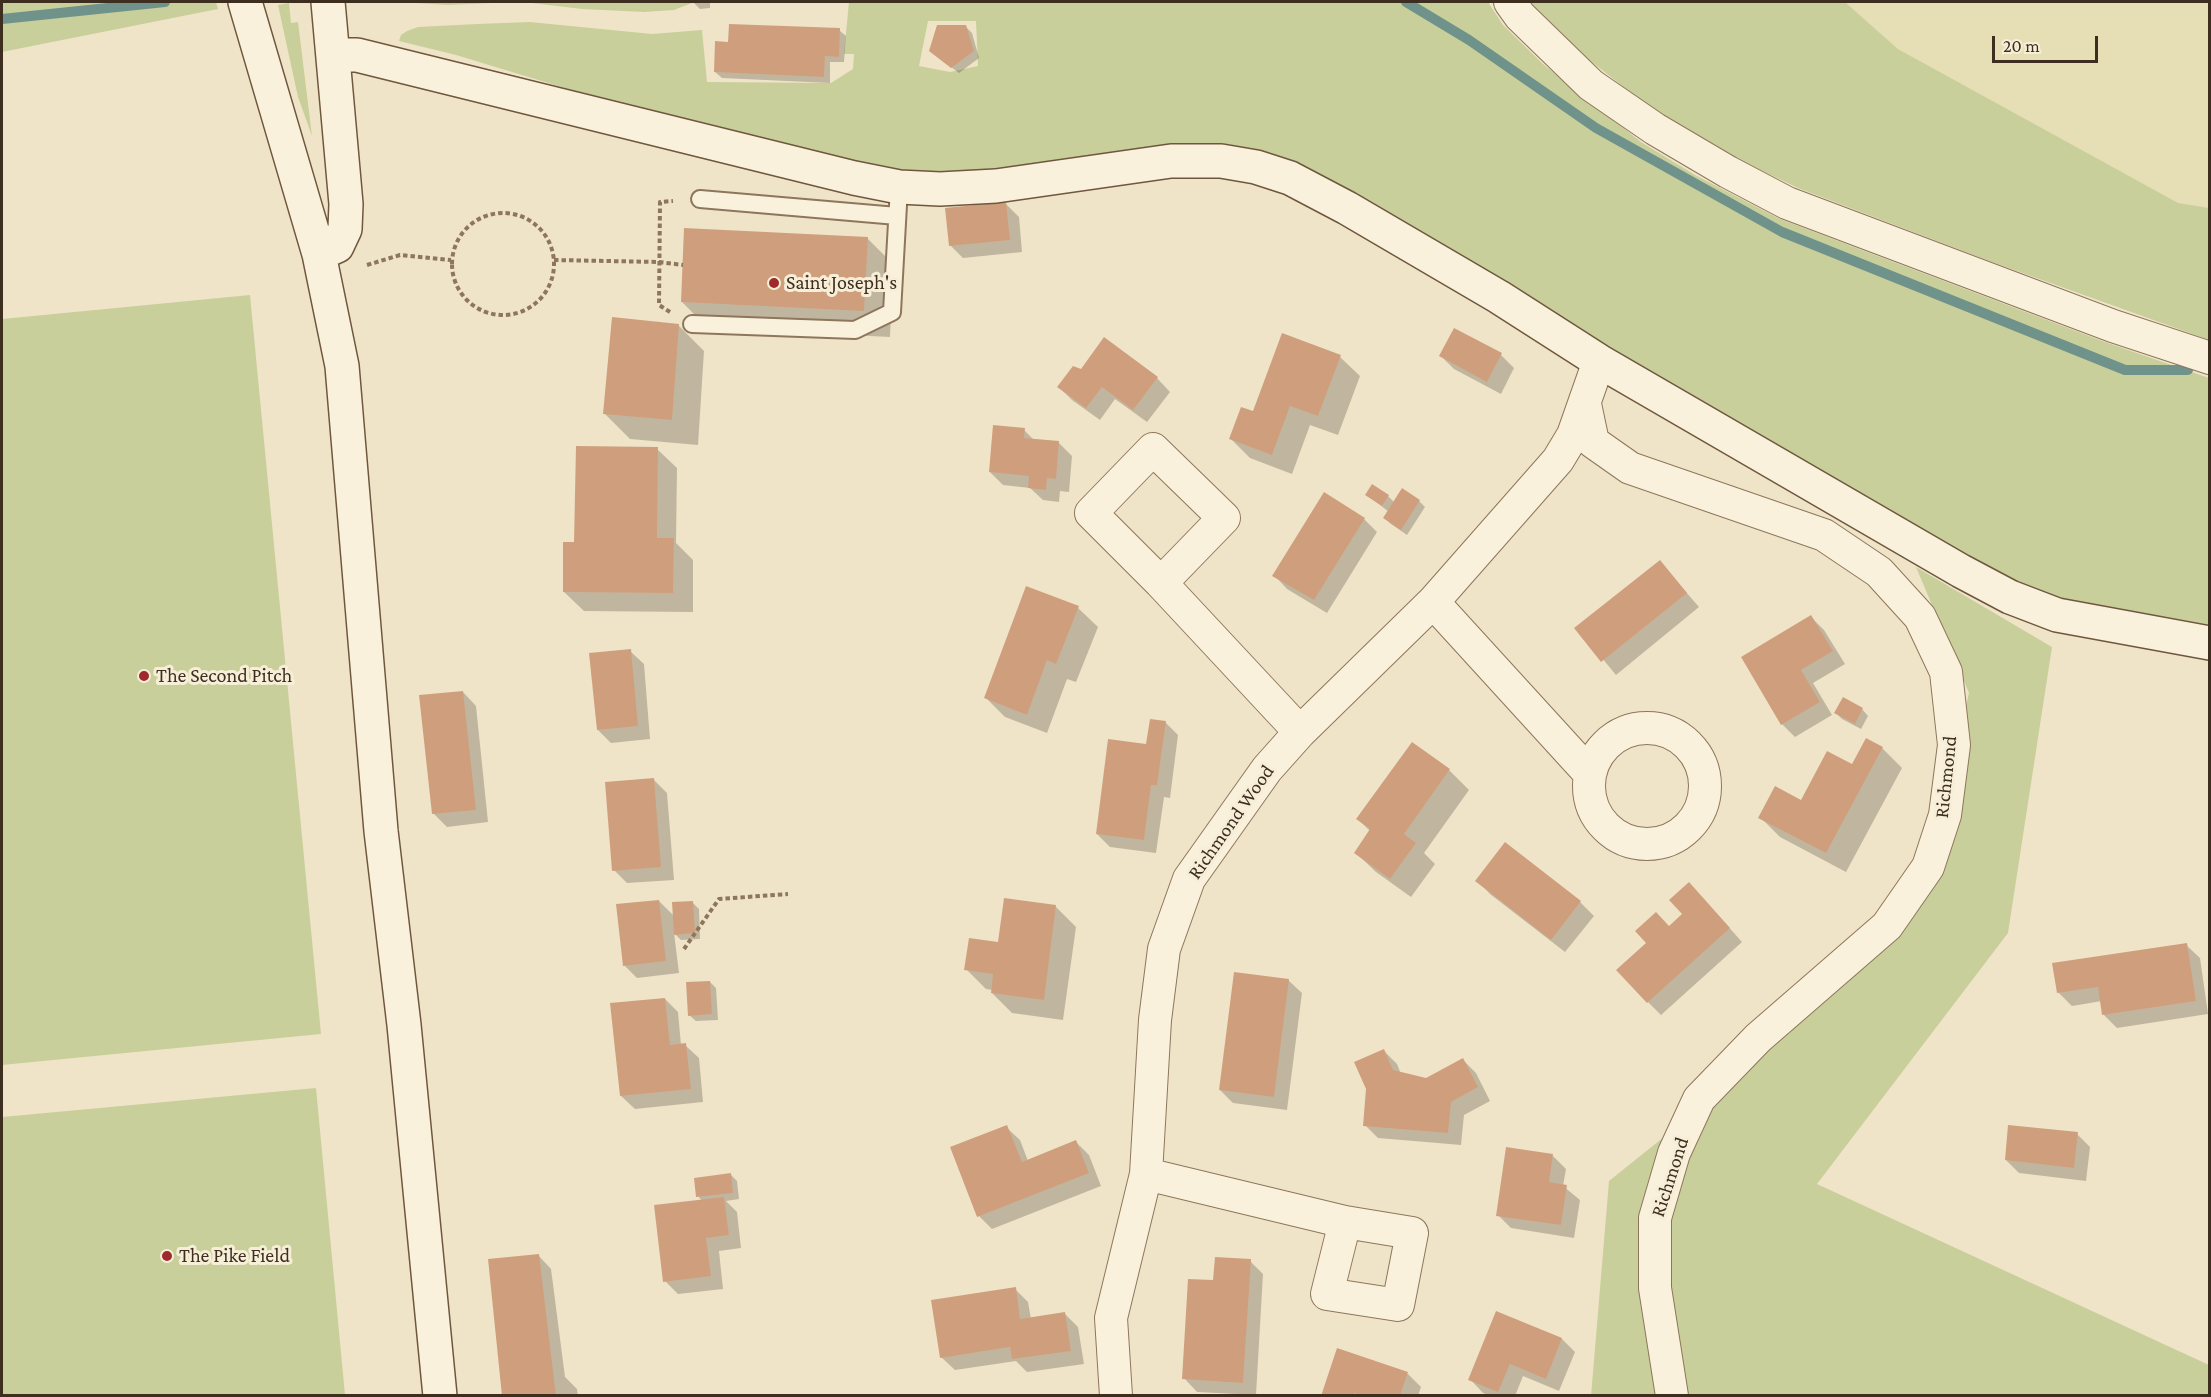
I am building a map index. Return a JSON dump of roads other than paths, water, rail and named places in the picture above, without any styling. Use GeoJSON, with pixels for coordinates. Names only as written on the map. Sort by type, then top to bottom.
{"type":"FeatureCollection","features":[{"type":"Feature","properties":{"kind":"street"},"geometry":{"type":"LineString","coordinates":[[245,2],[319,254],[342,366],[381,831],[404,1025],[440,1395]]}},
{"type":"Feature","properties":{"kind":"street"},"geometry":{"type":"LineString","coordinates":[[319,254],[337,246],[345,230],[346,204],[328,2]]}},
{"type":"Feature","properties":{"kind":"street"},"geometry":{"type":"LineString","coordinates":[[1510,2],[1520,16],[1591,85],[1655,129],[1728,172],[1787,203],[2113,326],[2210,358]]}},
{"type":"Feature","properties":{"kind":"street"},"geometry":{"type":"LineString","coordinates":[[333,55],[357,55],[854,178],[898,201],[940,189],[996,186],[1171,161],[1221,161],[1256,167],[1290,178],[1347,208],[1499,297],[1599,361],[1961,571],[2010,597],[2057,615],[2210,643]]}},
{"type":"Feature","properties":{"kind":"street","name":"Richmond Wood"},"geometry":{"type":"LineString","coordinates":[[1116,1395],[1111,1318],[1146,1174],[1155,1020],[1164,949],[1189,879],[1267,769],[1299,732],[1433,602],[1558,460],[1573,435],[1599,361]]}},
{"type":"Feature","properties":{"kind":"street","name":"Richmond"},"geometry":{"type":"LineString","coordinates":[[1585,404],[1593,442],[1630,468],[1824,535],[1880,572],[1920,617],[1946,672],[1954,745],[1945,815],[1928,867],[1887,926],[1758,1038],[1699,1099],[1674,1154],[1655,1218],[1655,1288],[1672,1395]]}},
{"type":"Feature","properties":{"kind":"street"},"geometry":{"type":"LineString","coordinates":[[1161,583],[1299,732]]}},
{"type":"Feature","properties":{"kind":"street"},"geometry":{"type":"LineString","coordinates":[[1433,602],[1590,774]]}},
{"type":"Feature","properties":{"kind":"street"},"geometry":{"type":"LineString","coordinates":[[1146,1174],[1345,1222]]}},
{"type":"Feature","properties":{"kind":"lane"},"geometry":{"type":"LineString","coordinates":[[692,324],[855,330],[892,312],[898,201],[700,199]]}},
{"type":"Feature","properties":{"kind":"waterway"},"geometry":{"type":"LineString","coordinates":[[2,19],[165,2]]}},
{"type":"Feature","properties":{"kind":"waterway"},"geometry":{"type":"LineString","coordinates":[[1406,2],[1469,40],[1596,128],[1782,232],[2125,370],[2188,370]]}},
{"type":"Feature","properties":{"kind":"place","name":"Saint Joseph's"},"geometry":{"type":"Point","coordinates":[774,283]}},
{"type":"Feature","properties":{"kind":"place","name":"The Second Pitch"},"geometry":{"type":"Point","coordinates":[144,676]}},
{"type":"Feature","properties":{"kind":"place","name":"The Pike Field"},"geometry":{"type":"Point","coordinates":[167,1256]}}]}
